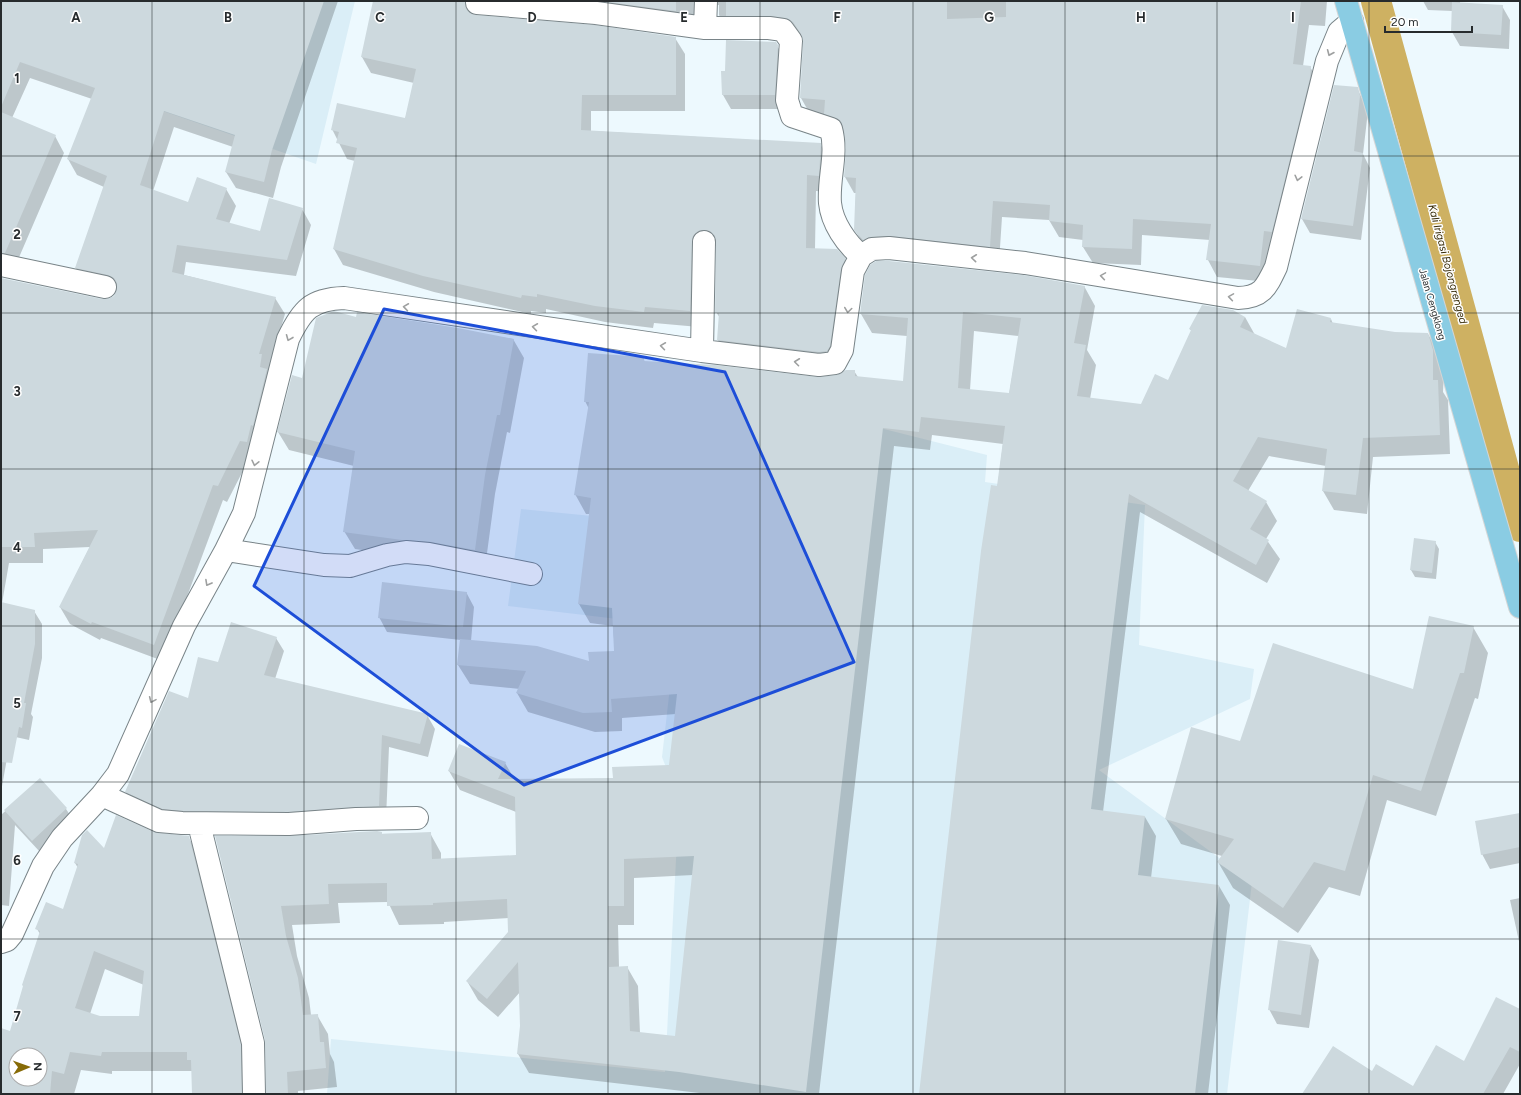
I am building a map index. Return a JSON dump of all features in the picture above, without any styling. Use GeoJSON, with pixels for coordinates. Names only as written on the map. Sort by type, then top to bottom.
{"type":"FeatureCollection","features":[{"type":"Feature","properties":{"kind":"main road","name":"Jalan Cengklong"},"geometry":{"type":"LineString","coordinates":[[1349,11],[1520,606]]}},
{"type":"Feature","properties":{"kind":"street"},"geometry":{"type":"LineString","coordinates":[[705,28],[706,1]]}},
{"type":"Feature","properties":{"kind":"street"},"geometry":{"type":"LineString","coordinates":[[478,2],[596,13],[705,28],[769,28],[783,30],[791,41],[787,100],[792,116],[831,129],[834,142],[830,203],[835,221],[850,246],[861,256]]}},
{"type":"Feature","properties":{"kind":"street"},"geometry":{"type":"LineString","coordinates":[[1,942],[7,940],[12,934],[43,866],[62,838],[102,795],[118,774],[184,626],[226,550],[244,513],[288,339],[297,320],[310,306],[326,299],[344,298],[702,351],[819,365],[836,363],[842,350],[853,271],[861,256],[872,249],[889,248],[1025,263],[1238,298],[1255,296],[1267,287],[1276,267],[1327,61],[1349,11]]}},
{"type":"Feature","properties":{"kind":"street"},"geometry":{"type":"LineString","coordinates":[[702,351],[704,242]]}},
{"type":"Feature","properties":{"kind":"street"},"geometry":{"type":"LineString","coordinates":[[1,265],[105,287]]}},
{"type":"Feature","properties":{"kind":"street"},"geometry":{"type":"LineString","coordinates":[[226,550],[324,565],[350,566],[387,555],[406,552],[429,554],[531,574]]}},
{"type":"Feature","properties":{"kind":"street"},"geometry":{"type":"LineString","coordinates":[[102,795],[159,821],[199,824],[289,824],[356,819],[417,818]]}},
{"type":"Feature","properties":{"kind":"street"},"geometry":{"type":"LineString","coordinates":[[199,824],[253,1043],[254,1094]]}},
{"type":"Feature","properties":{"kind":"highlighted area"},"geometry":{"type":"Polygon","coordinates":[[[384,309],[725,372],[854,662],[524,785],[254,586],[384,309]]]}},
{"type":"Feature","properties":{"kind":"shaded area"},"geometry":{"type":"Polygon","coordinates":[[[1,1],[355,1],[316,164],[1,55],[1,1]]]}},
{"type":"Feature","properties":{"kind":"shaded area"},"geometry":{"type":"Polygon","coordinates":[[[872,426],[987,455],[985,482],[1145,505],[1139,645],[1254,669],[1250,699],[1099,770],[1252,882],[1227,1094],[327,1094],[331,1039],[665,1072],[679,801],[662,757],[677,626],[508,606],[521,509],[744,531],[872,426]]]}},
{"type":"Feature","properties":{"kind":"building"},"geometry":{"type":"Polygon","coordinates":[[[1,1],[324,1],[272,150],[264,182],[225,172],[235,135],[164,111],[140,185],[188,202],[197,177],[227,188],[216,219],[260,231],[269,198],[303,208],[287,260],[177,245],[172,272],[276,297],[259,354],[262,354],[260,367],[267,369],[253,426],[251,425],[247,442],[240,441],[218,486],[213,485],[154,645],[92,622],[91,624],[59,607],[98,530],[34,533],[35,547],[1,547],[1,278],[102,299],[108,299],[114,296],[117,289],[117,283],[114,278],[108,275],[75,268],[107,176],[67,159],[95,88],[20,62],[1,107],[1,1]]]}},
{"type":"Feature","properties":{"kind":"building"},"geometry":{"type":"Polygon","coordinates":[[[373,1],[465,1],[466,9],[470,13],[476,15],[595,25],[676,37],[676,95],[582,95],[581,130],[821,143],[819,176],[807,175],[806,248],[837,249],[846,258],[841,269],[830,346],[827,351],[819,352],[717,340],[719,313],[715,313],[716,242],[715,236],[710,231],[698,231],[693,236],[690,311],[645,307],[644,312],[595,306],[537,294],[537,297],[522,295],[521,298],[423,276],[333,249],[357,148],[336,143],[339,132],[331,130],[337,103],[405,118],[416,69],[361,57],[373,1]]]}},
{"type":"Feature","properties":{"kind":"building"},"geometry":{"type":"Polygon","coordinates":[[[600,1],[676,1],[676,11],[600,1]]]}},
{"type":"Feature","properties":{"kind":"building"},"geometry":{"type":"Polygon","coordinates":[[[726,1],[947,1],[947,19],[1006,17],[1006,1],[1301,1],[1293,64],[1311,66],[1310,78],[1272,232],[1264,231],[1260,266],[1206,260],[1211,224],[1133,219],[1132,249],[1082,247],[1083,225],[1049,221],[1050,205],[993,201],[990,247],[890,236],[871,237],[863,240],[854,230],[856,178],[844,177],[846,148],[843,126],[840,120],[824,114],[825,100],[800,98],[803,42],[801,34],[793,22],[785,18],[769,16],[726,16],[726,1]]]}},
{"type":"Feature","properties":{"kind":"building"},"geometry":{"type":"Polygon","coordinates":[[[1452,2],[1503,5],[1501,35],[1451,32],[1452,2]]]}},
{"type":"Feature","properties":{"kind":"building"},"geometry":{"type":"Polygon","coordinates":[[[726,40],[776,42],[778,45],[775,95],[722,95],[721,71],[725,71],[726,40]]]}},
{"type":"Feature","properties":{"kind":"building"},"geometry":{"type":"Polygon","coordinates":[[[1334,85],[1358,87],[1360,96],[1354,151],[1363,153],[1353,226],[1301,219],[1334,85]]]}},
{"type":"Feature","properties":{"kind":"building"},"geometry":{"type":"Polygon","coordinates":[[[1,112],[56,135],[5,253],[1,253],[1,112]]]}},
{"type":"Feature","properties":{"kind":"building"},"geometry":{"type":"Polygon","coordinates":[[[876,261],[889,261],[1023,275],[1085,286],[1074,343],[1086,345],[1077,396],[1141,404],[1155,374],[1168,380],[1191,330],[1189,329],[1202,305],[1233,310],[1245,317],[1240,327],[1286,348],[1297,309],[1331,318],[1330,322],[1395,332],[1428,333],[1433,350],[1433,380],[1438,380],[1440,435],[1363,438],[1356,495],[1322,491],[1327,449],[1258,437],[1233,481],[1267,501],[1250,529],[1269,540],[1256,565],[1129,494],[1091,809],[1145,816],[1138,875],[1219,885],[1195,1094],[919,1094],[981,551],[991,485],[997,486],[1005,426],[921,417],[919,432],[883,428],[806,1092],[679,1072],[517,1054],[520,1026],[518,962],[487,999],[466,981],[508,932],[507,899],[433,903],[433,905],[387,906],[387,883],[328,884],[329,904],[281,906],[286,936],[298,978],[303,1015],[318,1014],[320,1042],[324,1042],[326,1068],[287,1072],[288,1094],[266,1094],[265,1040],[215,836],[289,836],[377,831],[382,832],[382,834],[431,832],[432,859],[516,855],[515,797],[448,771],[459,744],[506,762],[498,779],[613,778],[612,767],[669,765],[677,694],[611,699],[612,712],[583,713],[516,693],[526,671],[457,665],[460,639],[537,646],[589,661],[588,652],[614,651],[612,608],[578,604],[591,498],[574,495],[589,402],[584,402],[588,353],[644,357],[644,361],[715,365],[818,377],[837,375],[846,370],[855,370],[855,376],[903,381],[908,318],[860,314],[865,275],[870,265],[876,261]],[[963,312],[958,388],[1009,393],[1021,318],[963,312]],[[694,856],[624,859],[624,906],[608,906],[609,967],[628,966],[630,1031],[675,1036],[694,856]]]}},
{"type":"Feature","properties":{"kind":"building"},"geometry":{"type":"Polygon","coordinates":[[[334,311],[356,317],[357,312],[458,328],[514,339],[500,415],[497,415],[485,475],[475,550],[431,542],[402,540],[343,532],[355,451],[277,432],[292,375],[302,378],[316,318],[334,311]]]}},
{"type":"Feature","properties":{"kind":"building"},"geometry":{"type":"Polygon","coordinates":[[[1414,538],[1436,541],[1432,573],[1410,570],[1414,538]]]}},
{"type":"Feature","properties":{"kind":"building"},"geometry":{"type":"Polygon","coordinates":[[[382,582],[467,592],[463,627],[378,618],[382,582]]]}},
{"type":"Feature","properties":{"kind":"building"},"geometry":{"type":"Polygon","coordinates":[[[1,602],[35,610],[35,644],[24,703],[26,703],[22,728],[19,727],[12,763],[1,762],[1,602]]]}},
{"type":"Feature","properties":{"kind":"building"},"geometry":{"type":"Polygon","coordinates":[[[1429,616],[1474,626],[1464,673],[1460,673],[1421,791],[1373,775],[1345,871],[1314,862],[1283,908],[1217,862],[1234,839],[1165,819],[1191,727],[1240,741],[1273,643],[1413,689],[1429,616]]]}},
{"type":"Feature","properties":{"kind":"building"},"geometry":{"type":"Polygon","coordinates":[[[231,622],[277,637],[264,675],[428,714],[420,744],[382,735],[379,806],[289,812],[183,811],[162,809],[125,792],[169,691],[188,698],[198,657],[218,662],[231,622]]]}},
{"type":"Feature","properties":{"kind":"building"},"geometry":{"type":"Polygon","coordinates":[[[40,778],[67,808],[32,841],[4,810],[40,778]]]}},
{"type":"Feature","properties":{"kind":"building"},"geometry":{"type":"Polygon","coordinates":[[[1520,813],[1520,847],[1481,855],[1475,821],[1520,813]]]}},
{"type":"Feature","properties":{"kind":"building"},"geometry":{"type":"Polygon","coordinates":[[[116,815],[154,832],[189,836],[241,1045],[242,1094],[192,1094],[191,1060],[187,1060],[187,1052],[102,1052],[101,1056],[70,1052],[64,1074],[52,1071],[50,1094],[1,1094],[1,1028],[10,1031],[23,986],[22,985],[40,931],[35,929],[46,902],[63,909],[78,864],[74,863],[82,835],[87,830],[104,848],[116,815]],[[94,951],[75,1008],[100,1016],[139,1016],[144,971],[94,951]]]}},
{"type":"Feature","properties":{"kind":"building"},"geometry":{"type":"Polygon","coordinates":[[[1278,940],[1311,945],[1301,1015],[1268,1010],[1278,940]]]}},
{"type":"Feature","properties":{"kind":"building"},"geometry":{"type":"Polygon","coordinates":[[[1496,997],[1520,1009],[1520,1052],[1510,1047],[1483,1094],[1302,1094],[1333,1046],[1372,1071],[1376,1064],[1413,1086],[1436,1045],[1464,1061],[1496,997]]]}},
{"type":"Feature","properties":{"kind":"waterway","name":"Kali Irigasi Bojongrenged"},"geometry":{"type":"LineString","coordinates":[[1376,1],[1520,527]]}}]}
